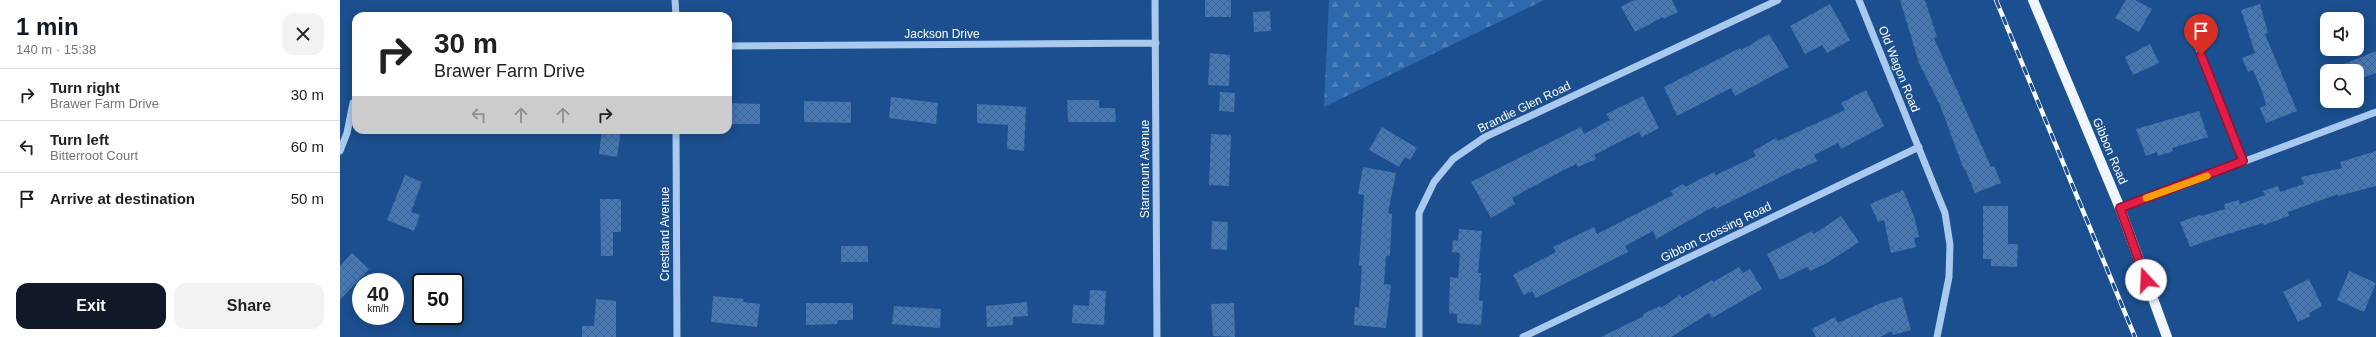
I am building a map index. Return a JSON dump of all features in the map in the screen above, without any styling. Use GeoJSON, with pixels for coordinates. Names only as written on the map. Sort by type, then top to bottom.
{"type":"FeatureCollection","features":[{"type":"Feature","properties":{"kind":"main road","name":"Gibbon Road"},"geometry":{"type":"LineString","coordinates":[[2032,0],[2120,208],[2167,337]]}},
{"type":"Feature","properties":{"kind":"street"},"geometry":{"type":"LineString","coordinates":[[676,0],[676,12]]}},
{"type":"Feature","properties":{"kind":"street","name":"Starmount Avenue"},"geometry":{"type":"LineString","coordinates":[[1156,0],[1157,337]]}},
{"type":"Feature","properties":{"kind":"street","name":"Brandie Glen Road"},"geometry":{"type":"LineString","coordinates":[[1420,337],[1419,213],[1434,182],[1453,159],[1485,137],[1778,0]]}},
{"type":"Feature","properties":{"kind":"street","name":"Old Wagon Road"},"geometry":{"type":"LineString","coordinates":[[1859,0],[1945,213],[1950,245],[1949,277],[1937,337]]}},
{"type":"Feature","properties":{"kind":"street"},"geometry":{"type":"LineString","coordinates":[[2192,31],[2243,161]]}},
{"type":"Feature","properties":{"kind":"street","name":"Jackson Drive"},"geometry":{"type":"LineString","coordinates":[[732,46],[1156,43]]}},
{"type":"Feature","properties":{"kind":"street"},"geometry":{"type":"LineString","coordinates":[[340,151],[347,133],[352,107]]}},
{"type":"Feature","properties":{"kind":"street"},"geometry":{"type":"LineString","coordinates":[[2120,208],[2376,112]]}},
{"type":"Feature","properties":{"kind":"street","name":"Crestland Avenue"},"geometry":{"type":"LineString","coordinates":[[676,134],[677,337]]}},
{"type":"Feature","properties":{"kind":"street","name":"Gibbon Crossing Road"},"geometry":{"type":"LineString","coordinates":[[1523,337],[1919,147]]}},
{"type":"Feature","properties":{"kind":"green space"},"geometry":{"type":"Polygon","coordinates":[[[1329,0],[1544,0],[1324,107],[1329,0]]]}},
{"type":"Feature","properties":{"kind":"building"},"geometry":{"type":"Polygon","coordinates":[[[1205,0],[1231,0],[1231,17],[1205,17],[1205,0]]]}},
{"type":"Feature","properties":{"kind":"building"},"geometry":{"type":"Polygon","coordinates":[[[1634,0],[1672,0],[1678,12],[1664,19],[1663,17],[1635,32],[1621,7],[1634,0]]]}},
{"type":"Feature","properties":{"kind":"building"},"geometry":{"type":"Polygon","coordinates":[[[1900,0],[1925,0],[1937,37],[1934,38],[1991,167],[1994,166],[2001,183],[1975,193],[1965,169],[1964,170],[1940,105],[1919,63],[1900,0]]]}},
{"type":"Feature","properties":{"kind":"building"},"geometry":{"type":"Polygon","coordinates":[[[2126,0],[2135,0],[2152,9],[2139,32],[2115,18],[2126,0]]]}},
{"type":"Feature","properties":{"kind":"building"},"geometry":{"type":"Polygon","coordinates":[[[1830,4],[1850,40],[1827,53],[1822,45],[1805,54],[1790,26],[1830,4]]]}},
{"type":"Feature","properties":{"kind":"building"},"geometry":{"type":"Polygon","coordinates":[[[2260,4],[2268,33],[2265,34],[2297,111],[2266,123],[2260,108],[2266,105],[2263,94],[2253,70],[2248,72],[2242,58],[2255,53],[2241,10],[2260,4]]]}},
{"type":"Feature","properties":{"kind":"building"},"geometry":{"type":"Polygon","coordinates":[[[1270,11],[1271,31],[1254,32],[1253,12],[1270,11]]]}},
{"type":"Feature","properties":{"kind":"building"},"geometry":{"type":"Polygon","coordinates":[[[1769,34],[1789,67],[1735,96],[1731,88],[1677,116],[1664,87],[1740,48],[1741,50],[1769,34]]]}},
{"type":"Feature","properties":{"kind":"building"},"geometry":{"type":"Polygon","coordinates":[[[2150,44],[2159,63],[2133,75],[2125,57],[2150,44]]]}},
{"type":"Feature","properties":{"kind":"building"},"geometry":{"type":"Polygon","coordinates":[[[2376,51],[2376,73],[2365,77],[2364,64],[2344,64],[2364,56],[2376,51]]]}},
{"type":"Feature","properties":{"kind":"building"},"geometry":{"type":"Polygon","coordinates":[[[1210,53],[1230,55],[1229,86],[1208,85],[1210,53]]]}},
{"type":"Feature","properties":{"kind":"building"},"geometry":{"type":"Polygon","coordinates":[[[1866,90],[1884,126],[1841,149],[1838,143],[1814,155],[1817,161],[1800,169],[1799,168],[1716,209],[1715,206],[1656,239],[1653,231],[1625,246],[1628,252],[1536,298],[1532,291],[1524,295],[1513,275],[1556,252],[1553,247],[1594,227],[1597,234],[1673,195],[1671,191],[1683,184],[1685,187],[1714,172],[1716,175],[1756,156],[1753,151],[1776,138],[1778,141],[1845,110],[1841,103],[1866,90]]]}},
{"type":"Feature","properties":{"kind":"building"},"geometry":{"type":"Polygon","coordinates":[[[1220,92],[1235,93],[1234,112],[1219,111],[1220,92]]]}},
{"type":"Feature","properties":{"kind":"building"},"geometry":{"type":"Polygon","coordinates":[[[1643,96],[1659,128],[1642,137],[1639,132],[1594,155],[1596,159],[1578,167],[1576,164],[1554,175],[1512,198],[1515,204],[1491,218],[1471,182],[1581,127],[1584,134],[1610,120],[1606,114],[1643,96]]]}},
{"type":"Feature","properties":{"kind":"building"},"geometry":{"type":"Polygon","coordinates":[[[891,97],[938,103],[936,124],[889,118],[891,97]]]}},
{"type":"Feature","properties":{"kind":"building"},"geometry":{"type":"Polygon","coordinates":[[[1067,100],[1099,100],[1099,108],[1115,108],[1116,122],[1068,122],[1067,100]]]}},
{"type":"Feature","properties":{"kind":"building"},"geometry":{"type":"Polygon","coordinates":[[[804,101],[851,102],[851,123],[804,122],[804,101]]]}},
{"type":"Feature","properties":{"kind":"building"},"geometry":{"type":"Polygon","coordinates":[[[732,103],[760,104],[760,124],[732,124],[732,103]]]}},
{"type":"Feature","properties":{"kind":"building"},"geometry":{"type":"Polygon","coordinates":[[[977,104],[1026,107],[1024,151],[1007,149],[1008,125],[977,123],[977,104]]]}},
{"type":"Feature","properties":{"kind":"building"},"geometry":{"type":"Polygon","coordinates":[[[2199,111],[2208,137],[2172,148],[2173,151],[2158,156],[2157,152],[2146,156],[2136,129],[2199,111]]]}},
{"type":"Feature","properties":{"kind":"building"},"geometry":{"type":"Polygon","coordinates":[[[1382,127],[1417,148],[1410,160],[1405,157],[1399,167],[1369,150],[1382,127]]]}},
{"type":"Feature","properties":{"kind":"building"},"geometry":{"type":"Polygon","coordinates":[[[602,134],[620,134],[617,157],[599,154],[602,134]]]}},
{"type":"Feature","properties":{"kind":"building"},"geometry":{"type":"Polygon","coordinates":[[[1211,134],[1231,135],[1229,186],[1209,185],[1211,134]]]}},
{"type":"Feature","properties":{"kind":"building"},"geometry":{"type":"Polygon","coordinates":[[[2376,151],[2376,186],[2338,196],[2338,194],[2288,212],[2289,216],[2264,225],[2263,223],[2190,247],[2180,222],[2225,209],[2224,204],[2239,200],[2240,204],[2265,195],[2263,191],[2278,186],[2280,192],[2304,184],[2301,177],[2342,168],[2340,162],[2376,151]]]}},
{"type":"Feature","properties":{"kind":"building"},"geometry":{"type":"Polygon","coordinates":[[[1363,167],[1396,173],[1388,213],[1392,214],[1390,256],[1386,256],[1384,284],[1391,285],[1386,328],[1354,325],[1355,307],[1359,308],[1362,266],[1359,265],[1364,195],[1358,194],[1363,167]]]}},
{"type":"Feature","properties":{"kind":"building"},"geometry":{"type":"Polygon","coordinates":[[[405,175],[422,182],[411,212],[420,215],[414,231],[387,220],[405,175]]]}},
{"type":"Feature","properties":{"kind":"building"},"geometry":{"type":"Polygon","coordinates":[[[1903,190],[1914,216],[1919,237],[1914,238],[1916,247],[1891,253],[1884,220],[1878,222],[1870,204],[1903,190]]]}},
{"type":"Feature","properties":{"kind":"building"},"geometry":{"type":"Polygon","coordinates":[[[600,199],[621,199],[621,232],[613,232],[613,256],[601,256],[600,199]]]}},
{"type":"Feature","properties":{"kind":"building"},"geometry":{"type":"Polygon","coordinates":[[[1983,206],[2008,206],[2008,244],[2018,244],[2017,267],[1991,266],[1991,259],[1983,259],[1983,206]]]}},
{"type":"Feature","properties":{"kind":"building"},"geometry":{"type":"Polygon","coordinates":[[[1841,216],[1859,242],[1827,263],[1810,271],[1807,267],[1780,280],[1767,254],[1812,231],[1814,234],[1841,216]]]}},
{"type":"Feature","properties":{"kind":"building"},"geometry":{"type":"Polygon","coordinates":[[[1212,221],[1228,222],[1227,250],[1211,249],[1212,221]]]}},
{"type":"Feature","properties":{"kind":"building"},"geometry":{"type":"Polygon","coordinates":[[[1459,229],[1482,231],[1478,273],[1481,273],[1479,300],[1483,301],[1481,325],[1457,323],[1457,314],[1449,313],[1450,277],[1458,278],[1460,253],[1452,252],[1453,240],[1458,241],[1459,229]]]}},
{"type":"Feature","properties":{"kind":"building"},"geometry":{"type":"Polygon","coordinates":[[[841,246],[868,246],[868,262],[841,262],[841,246]]]}},
{"type":"Feature","properties":{"kind":"building"},"geometry":{"type":"Polygon","coordinates":[[[352,253],[369,269],[365,273],[352,273],[352,287],[340,300],[340,266],[352,253]]]}},
{"type":"Feature","properties":{"kind":"building"},"geometry":{"type":"Polygon","coordinates":[[[1739,267],[1743,273],[1750,269],[1762,289],[1712,318],[1709,313],[1671,337],[1601,337],[1644,316],[1643,314],[1660,306],[1661,308],[1680,295],[1682,298],[1712,280],[1713,282],[1739,267]]]}},
{"type":"Feature","properties":{"kind":"building"},"geometry":{"type":"Polygon","coordinates":[[[2349,271],[2376,283],[2364,312],[2337,300],[2349,271]]]}},
{"type":"Feature","properties":{"kind":"building"},"geometry":{"type":"Polygon","coordinates":[[[2309,279],[2322,306],[2309,313],[2310,316],[2298,322],[2283,292],[2309,279]]]}},
{"type":"Feature","properties":{"kind":"building"},"geometry":{"type":"Polygon","coordinates":[[[1090,290],[1106,291],[1104,325],[1072,323],[1073,305],[1089,306],[1090,290]]]}},
{"type":"Feature","properties":{"kind":"building"},"geometry":{"type":"Polygon","coordinates":[[[713,296],[744,299],[743,302],[760,304],[757,327],[711,322],[713,296]]]}},
{"type":"Feature","properties":{"kind":"building"},"geometry":{"type":"Polygon","coordinates":[[[1902,297],[1911,330],[1893,335],[1892,331],[1880,337],[1816,337],[1812,329],[1835,317],[1838,323],[1881,303],[1902,297]]]}},
{"type":"Feature","properties":{"kind":"building"},"geometry":{"type":"Polygon","coordinates":[[[596,299],[616,301],[616,337],[582,337],[582,326],[594,326],[596,299]]]}},
{"type":"Feature","properties":{"kind":"building"},"geometry":{"type":"Polygon","coordinates":[[[1027,302],[1028,316],[1013,317],[1013,325],[987,327],[986,306],[1027,302]]]}},
{"type":"Feature","properties":{"kind":"building"},"geometry":{"type":"Polygon","coordinates":[[[806,303],[853,303],[853,320],[838,320],[837,324],[806,325],[806,303]]]}},
{"type":"Feature","properties":{"kind":"building"},"geometry":{"type":"Polygon","coordinates":[[[1234,303],[1235,337],[1213,336],[1211,304],[1234,303]]]}},
{"type":"Feature","properties":{"kind":"building"},"geometry":{"type":"Polygon","coordinates":[[[894,306],[941,309],[940,328],[892,324],[894,306]]]}},
{"type":"Feature","properties":{"kind":"railway"},"geometry":{"type":"LineString","coordinates":[[1996,0],[2135,337]]}},
{"type":"Feature","properties":{"kind":"slow traffic"},"geometry":{"type":"LineString","coordinates":[[2146,198],[2207,176]]}},
{"type":"Feature","properties":{"kind":"route"},"geometry":{"type":"LineString","coordinates":[[2146,280],[2120,208],[2243,161],[2201,55]]}}]}
